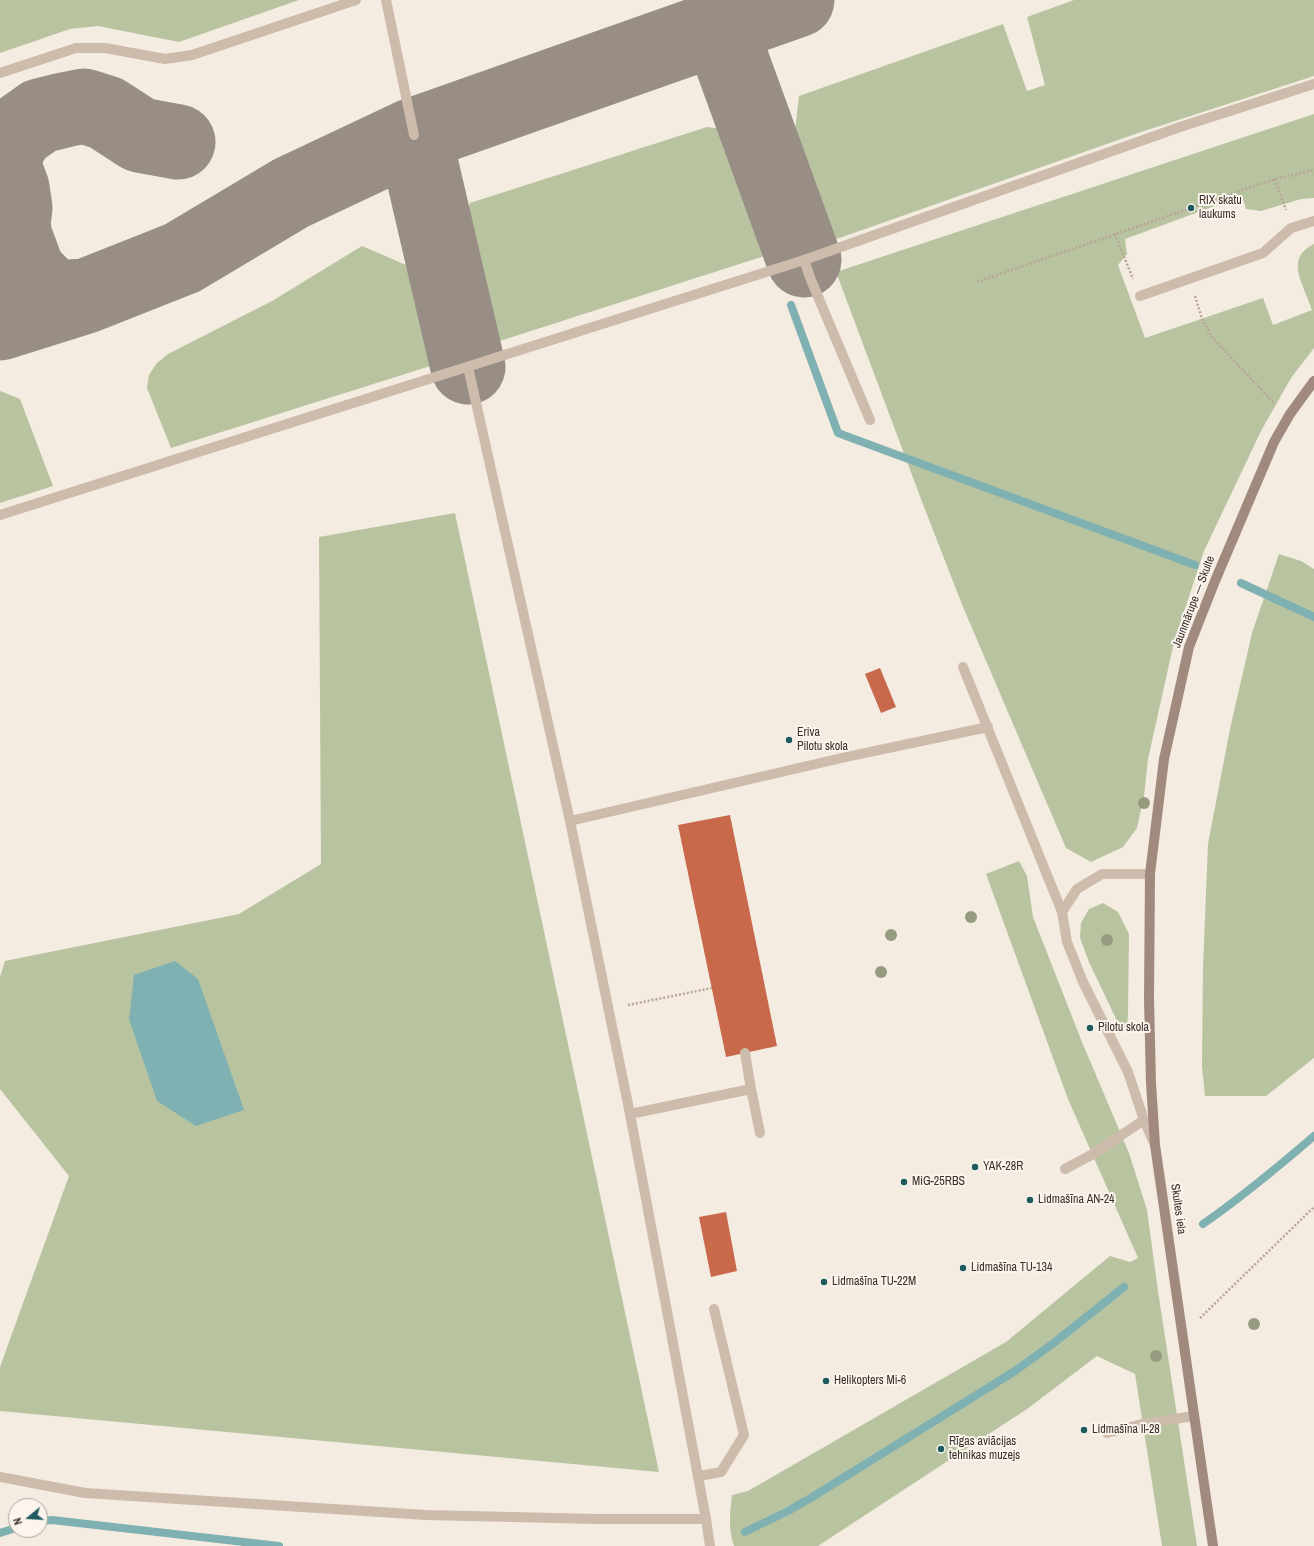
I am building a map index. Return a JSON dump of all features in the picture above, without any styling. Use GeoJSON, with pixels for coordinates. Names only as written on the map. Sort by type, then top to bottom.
{"type":"FeatureCollection","features":[{"type":"Feature","properties":{"kind":"main road","name":"Jaunmārupe — Skulte"},"geometry":{"type":"LineString","coordinates":[[1150,874],[1164,759],[1189,647],[1251,493],[1274,442],[1290,414],[1314,381]]}},
{"type":"Feature","properties":{"kind":"main road","name":"Skultes iela"},"geometry":{"type":"LineString","coordinates":[[1150,874],[1149,999],[1151,1083],[1155,1145],[1212,1546]]}},
{"type":"Feature","properties":{"kind":"lane"},"geometry":{"type":"LineString","coordinates":[[0,73],[76,48],[105,48],[164,59],[192,55],[356,0]]}},
{"type":"Feature","properties":{"kind":"lane"},"geometry":{"type":"LineString","coordinates":[[386,0],[414,135]]}},
{"type":"Feature","properties":{"kind":"lane"},"geometry":{"type":"LineString","coordinates":[[0,515],[804,260],[1183,126],[1314,84]]}},
{"type":"Feature","properties":{"kind":"lane"},"geometry":{"type":"LineString","coordinates":[[1140,296],[1263,253],[1291,228],[1314,221]]}},
{"type":"Feature","properties":{"kind":"lane"},"geometry":{"type":"LineString","coordinates":[[804,260],[870,420]]}},
{"type":"Feature","properties":{"kind":"lane"},"geometry":{"type":"LineString","coordinates":[[468,367],[570,821],[630,1114],[710,1546]]}},
{"type":"Feature","properties":{"kind":"lane"},"geometry":{"type":"LineString","coordinates":[[963,667],[1062,912],[1067,942],[1083,982],[1128,1072],[1144,1120],[1155,1145]]}},
{"type":"Feature","properties":{"kind":"lane"},"geometry":{"type":"LineString","coordinates":[[570,821],[846,757],[988,727]]}},
{"type":"Feature","properties":{"kind":"lane"},"geometry":{"type":"LineString","coordinates":[[1062,912],[1077,889],[1102,874],[1150,874]]}},
{"type":"Feature","properties":{"kind":"lane"},"geometry":{"type":"LineString","coordinates":[[745,1053],[760,1133]]}},
{"type":"Feature","properties":{"kind":"lane"},"geometry":{"type":"LineString","coordinates":[[630,1114],[751,1089]]}},
{"type":"Feature","properties":{"kind":"lane"},"geometry":{"type":"LineString","coordinates":[[1065,1169],[1093,1154],[1144,1120]]}},
{"type":"Feature","properties":{"kind":"lane"},"geometry":{"type":"LineString","coordinates":[[698,1476],[720,1472],[744,1435],[714,1309]]}},
{"type":"Feature","properties":{"kind":"lane"},"geometry":{"type":"LineString","coordinates":[[1107,1433],[1142,1424],[1194,1416]]}},
{"type":"Feature","properties":{"kind":"lane"},"geometry":{"type":"LineString","coordinates":[[0,1477],[85,1493],[426,1515],[597,1519],[706,1519]]}},
{"type":"Feature","properties":{"kind":"path"},"geometry":{"type":"LineString","coordinates":[[977,282],[1275,179],[1314,170]]}},
{"type":"Feature","properties":{"kind":"path"},"geometry":{"type":"LineString","coordinates":[[1275,179],[1291,228]]}},
{"type":"Feature","properties":{"kind":"path"},"geometry":{"type":"LineString","coordinates":[[1115,234],[1140,296]]}},
{"type":"Feature","properties":{"kind":"path"},"geometry":{"type":"LineString","coordinates":[[1189,279],[1202,319],[1212,337],[1276,406],[1290,414]]}},
{"type":"Feature","properties":{"kind":"path"},"geometry":{"type":"LineString","coordinates":[[608,1010],[712,988]]}},
{"type":"Feature","properties":{"kind":"path"},"geometry":{"type":"LineString","coordinates":[[1183,1335],[1314,1207]]}},
{"type":"Feature","properties":{"kind":"green space"},"geometry":{"type":"Polygon","coordinates":[[[0,0],[299,0],[179,42],[98,26],[70,29],[0,53],[0,0]]]}},
{"type":"Feature","properties":{"kind":"green space"},"geometry":{"type":"Polygon","coordinates":[[[1074,0],[1314,0],[1314,76],[1141,132],[828,242],[801,163],[795,131],[799,96],[1003,24],[1027,91],[1045,85],[1027,17],[1074,0]]]}},
{"type":"Feature","properties":{"kind":"green space"},"geometry":{"type":"Polygon","coordinates":[[[1314,114],[1314,198],[1301,199],[1261,211],[1246,209],[1242,196],[1125,239],[1127,254],[1118,265],[1145,338],[1263,298],[1273,325],[1312,310],[1301,283],[1298,265],[1300,257],[1305,250],[1314,244],[1314,348],[1291,378],[1261,431],[1204,551],[1174,642],[1148,759],[1144,796],[1137,828],[1123,847],[1091,862],[1066,848],[963,607],[836,272],[1314,114]]]}},
{"type":"Feature","properties":{"kind":"green space"},"geometry":{"type":"Polygon","coordinates":[[[707,127],[723,129],[744,155],[780,251],[478,348],[456,241],[470,203],[707,127]]]}},
{"type":"Feature","properties":{"kind":"green space"},"geometry":{"type":"Polygon","coordinates":[[[362,246],[420,271],[443,362],[171,448],[147,388],[149,375],[157,363],[168,354],[272,301],[362,246]]]}},
{"type":"Feature","properties":{"kind":"green space"},"geometry":{"type":"Polygon","coordinates":[[[0,391],[20,399],[53,486],[0,503],[0,391]]]}},
{"type":"Feature","properties":{"kind":"green space"},"geometry":{"type":"Polygon","coordinates":[[[455,513],[659,1472],[0,1411],[0,1367],[69,1176],[0,1089],[0,977],[5,961],[239,914],[321,864],[319,537],[455,513]]]}},
{"type":"Feature","properties":{"kind":"green space"},"geometry":{"type":"Polygon","coordinates":[[[1279,554],[1301,561],[1314,569],[1314,1058],[1266,1096],[1205,1096],[1202,1067],[1203,967],[1208,844],[1230,729],[1252,633],[1279,554]]]}},
{"type":"Feature","properties":{"kind":"green space"},"geometry":{"type":"Polygon","coordinates":[[[1019,861],[1027,876],[1033,917],[1082,1042],[1129,1153],[1147,1210],[1197,1546],[1162,1546],[1135,1374],[1097,1356],[1027,1409],[818,1546],[734,1546],[730,1527],[732,1495],[748,1491],[1006,1342],[1110,1256],[1130,1262],[1138,1258],[1068,1099],[986,874],[1019,861]]]}},
{"type":"Feature","properties":{"kind":"green space"},"geometry":{"type":"Polygon","coordinates":[[[1103,903],[1118,912],[1129,934],[1127,1026],[1121,1027],[1118,1023],[1089,962],[1080,938],[1081,923],[1089,909],[1103,903]]]}},
{"type":"Feature","properties":{"kind":"water"},"geometry":{"type":"Polygon","coordinates":[[[175,961],[198,979],[244,1110],[196,1126],[157,1101],[129,1019],[134,975],[175,961]]]}},
{"type":"Feature","properties":{"kind":"building"},"geometry":{"type":"Polygon","coordinates":[[[880,668],[896,707],[881,713],[865,674],[880,668]]]}},
{"type":"Feature","properties":{"kind":"building"},"geometry":{"type":"Polygon","coordinates":[[[730,815],[777,1046],[726,1057],[678,825],[730,815]]]}},
{"type":"Feature","properties":{"kind":"building"},"geometry":{"type":"Polygon","coordinates":[[[726,1212],[737,1271],[711,1277],[699,1217],[726,1212]]]}},
{"type":"Feature","properties":{"kind":"waterway"},"geometry":{"type":"LineString","coordinates":[[791,305],[838,433],[1195,565]]}},
{"type":"Feature","properties":{"kind":"waterway"},"geometry":{"type":"LineString","coordinates":[[1241,583],[1314,617]]}},
{"type":"Feature","properties":{"kind":"waterway"},"geometry":{"type":"LineString","coordinates":[[1203,1224],[1260,1182],[1314,1136]]}},
{"type":"Feature","properties":{"kind":"waterway"},"geometry":{"type":"LineString","coordinates":[[745,1532],[788,1511],[814,1496],[1015,1371],[1055,1342],[1124,1287]]}},
{"type":"Feature","properties":{"kind":"waterway"},"geometry":{"type":"LineString","coordinates":[[48,1520],[279,1546]]}},
{"type":"Feature","properties":{"kind":"waterway"},"geometry":{"type":"LineString","coordinates":[[0,1533],[8,1530]]}},
{"type":"Feature","properties":{"kind":"taxiway"},"geometry":{"type":"LineString","coordinates":[[0,323],[86,296],[182,258],[291,193],[414,135],[797,0]]}},
{"type":"Feature","properties":{"kind":"taxiway"},"geometry":{"type":"LineString","coordinates":[[719,26],[804,260]]}},
{"type":"Feature","properties":{"kind":"taxiway"},"geometry":{"type":"LineString","coordinates":[[86,296],[53,298],[28,272],[15,237],[13,223],[15,208],[12,188],[4,167],[7,150],[16,133],[40,116],[84,106],[106,113],[140,135],[178,142]]}},
{"type":"Feature","properties":{"kind":"taxiway"},"geometry":{"type":"LineString","coordinates":[[414,135],[468,367]]}},
{"type":"Feature","properties":{"kind":"place","name":"RIX skatu laukums"},"geometry":{"type":"Point","coordinates":[1191,208]}},
{"type":"Feature","properties":{"kind":"place","name":"Eriva Pilotu skola"},"geometry":{"type":"Point","coordinates":[789,740]}},
{"type":"Feature","properties":{"kind":"place","name":"Pilotu skola"},"geometry":{"type":"Point","coordinates":[1090,1028]}},
{"type":"Feature","properties":{"kind":"place","name":"YAK-28R"},"geometry":{"type":"Point","coordinates":[975,1167]}},
{"type":"Feature","properties":{"kind":"place","name":"MiG-25RBS"},"geometry":{"type":"Point","coordinates":[904,1182]}},
{"type":"Feature","properties":{"kind":"place","name":"Lidmašīna AN-24"},"geometry":{"type":"Point","coordinates":[1030,1200]}},
{"type":"Feature","properties":{"kind":"place","name":"Lidmašīna TU-134"},"geometry":{"type":"Point","coordinates":[963,1268]}},
{"type":"Feature","properties":{"kind":"place","name":"Lidmašīna TU-22M"},"geometry":{"type":"Point","coordinates":[824,1282]}},
{"type":"Feature","properties":{"kind":"place","name":"Helikopters Mi-6"},"geometry":{"type":"Point","coordinates":[826,1381]}},
{"type":"Feature","properties":{"kind":"place","name":"Lidmašīna Il-28"},"geometry":{"type":"Point","coordinates":[1084,1430]}},
{"type":"Feature","properties":{"kind":"place","name":"Rīgas aviācijas tehnikas muzejs"},"geometry":{"type":"Point","coordinates":[941,1449]}}]}
